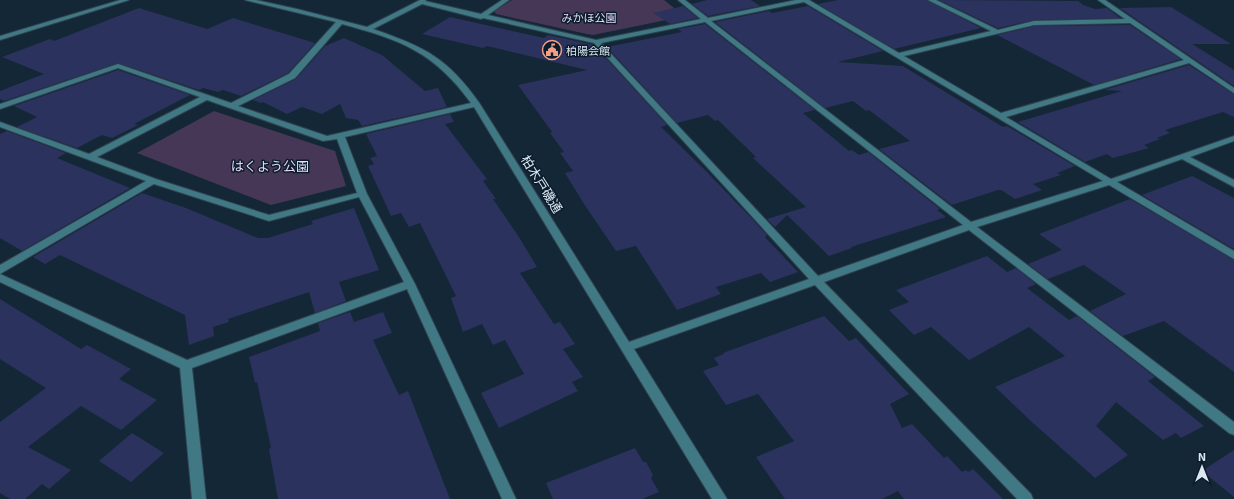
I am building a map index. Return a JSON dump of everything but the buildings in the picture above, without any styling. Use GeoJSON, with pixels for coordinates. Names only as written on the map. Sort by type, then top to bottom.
{"type":"FeatureCollection","features":[{"type":"Feature","properties":{"kind":"street"},"geometry":{"type":"LineString","coordinates":[[0,38],[126,0]]}},
{"type":"Feature","properties":{"kind":"street","name":"柏木戸磯通"},"geometry":{"type":"LineString","coordinates":[[248,0],[369,29],[395,38],[422,51],[441,64],[459,81],[476,104],[628,346],[720,499]]}},
{"type":"Feature","properties":{"kind":"street"},"geometry":{"type":"LineString","coordinates":[[481,17],[506,0]]}},
{"type":"Feature","properties":{"kind":"street"},"geometry":{"type":"LineString","coordinates":[[681,0],[970,226],[1234,429]]}},
{"type":"Feature","properties":{"kind":"street"},"geometry":{"type":"LineString","coordinates":[[369,29],[422,1],[481,17],[596,42],[805,0],[900,55],[1234,256]]}},
{"type":"Feature","properties":{"kind":"street"},"geometry":{"type":"LineString","coordinates":[[931,0],[997,32]]}},
{"type":"Feature","properties":{"kind":"street"},"geometry":{"type":"LineString","coordinates":[[1101,0],[1234,91]]}},
{"type":"Feature","properties":{"kind":"street"},"geometry":{"type":"LineString","coordinates":[[900,55],[1034,23],[1132,21]]}},
{"type":"Feature","properties":{"kind":"street"},"geometry":{"type":"LineString","coordinates":[[231,106],[292,76],[340,22]]}},
{"type":"Feature","properties":{"kind":"street"},"geometry":{"type":"LineString","coordinates":[[596,42],[816,280],[1026,499]]}},
{"type":"Feature","properties":{"kind":"street"},"geometry":{"type":"LineString","coordinates":[[1000,116],[1189,61]]}},
{"type":"Feature","properties":{"kind":"street"},"geometry":{"type":"LineString","coordinates":[[0,107],[118,66],[326,139],[476,104]]}},
{"type":"Feature","properties":{"kind":"street"},"geometry":{"type":"LineString","coordinates":[[91,158],[206,97]]}},
{"type":"Feature","properties":{"kind":"street"},"geometry":{"type":"LineString","coordinates":[[0,124],[153,180],[269,218],[362,194]]}},
{"type":"Feature","properties":{"kind":"street"},"geometry":{"type":"LineString","coordinates":[[340,136],[362,194],[410,284],[509,499]]}},
{"type":"Feature","properties":{"kind":"street"},"geometry":{"type":"LineString","coordinates":[[628,346],[970,226],[1110,182],[1234,138]]}},
{"type":"Feature","properties":{"kind":"street"},"geometry":{"type":"LineString","coordinates":[[1182,156],[1234,184]]}},
{"type":"Feature","properties":{"kind":"street"},"geometry":{"type":"LineString","coordinates":[[0,270],[153,180]]}},
{"type":"Feature","properties":{"kind":"street"},"geometry":{"type":"LineString","coordinates":[[0,278],[186,365],[410,284]]}},
{"type":"Feature","properties":{"kind":"street"},"geometry":{"type":"LineString","coordinates":[[186,365],[200,499]]}},
{"type":"Feature","properties":{"kind":"green space","name":"みかほ公園"},"geometry":{"type":"Polygon","coordinates":[[[512,0],[664,0],[683,15],[681,17],[593,35],[496,14],[494,11],[512,0]]]}},
{"type":"Feature","properties":{"kind":"green space","name":"はくよう公園"},"geometry":{"type":"Polygon","coordinates":[[[214,111],[335,151],[346,186],[271,205],[137,153],[214,111]]]}},
{"type":"Feature","properties":{"kind":"place","name":"柏陽会館"},"geometry":{"type":"Point","coordinates":[552,50]}}]}
